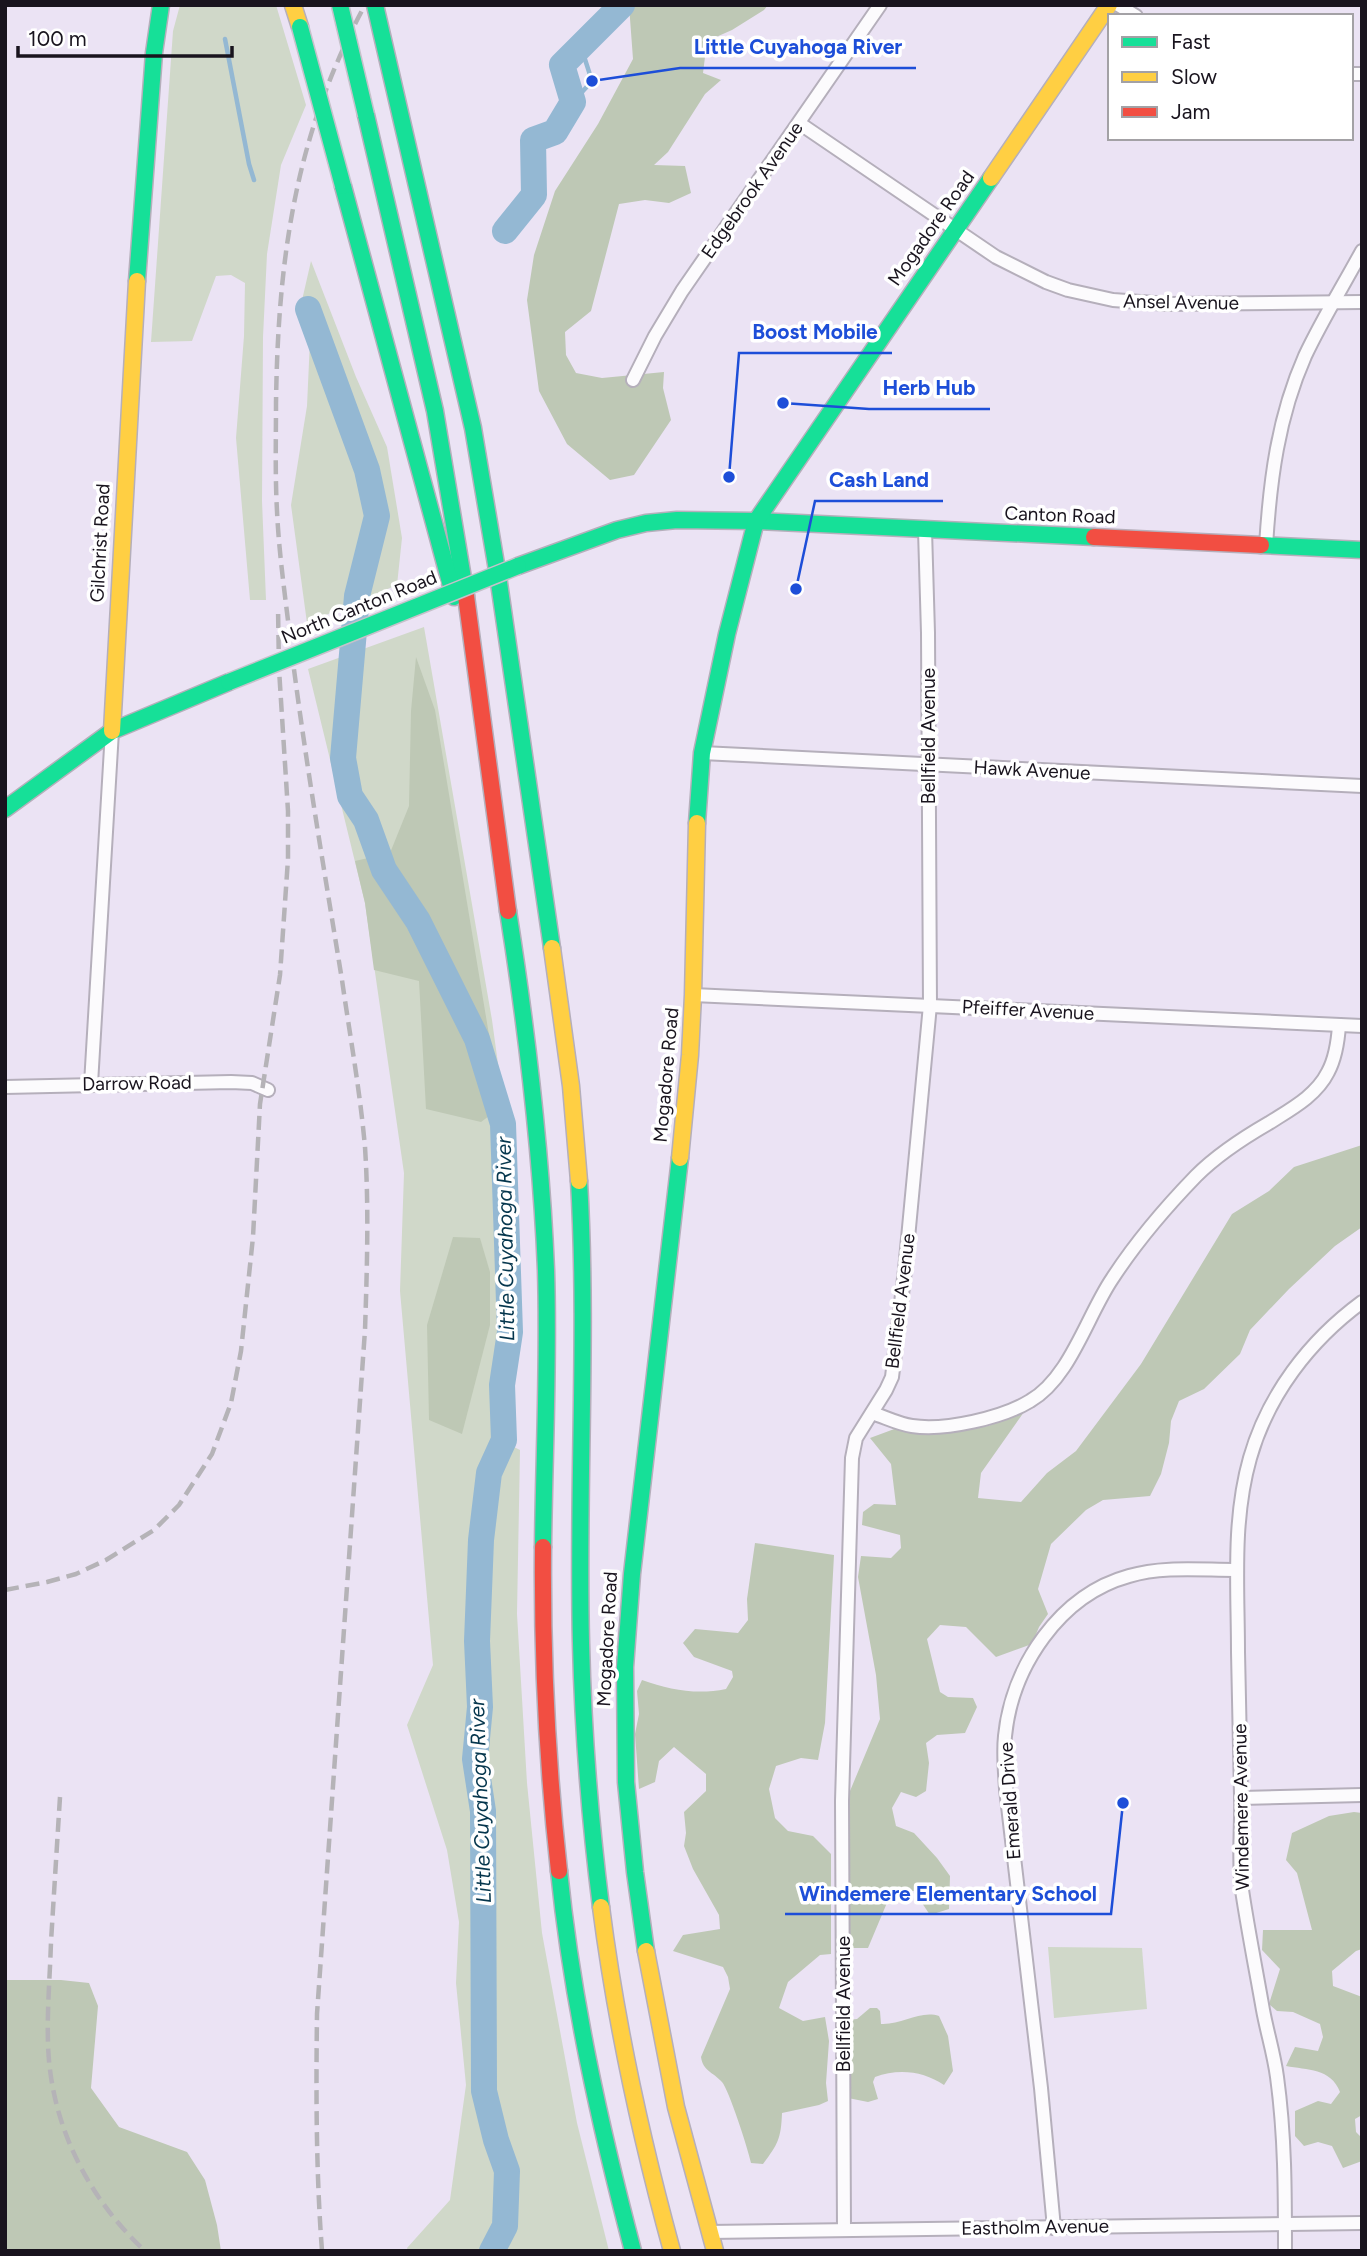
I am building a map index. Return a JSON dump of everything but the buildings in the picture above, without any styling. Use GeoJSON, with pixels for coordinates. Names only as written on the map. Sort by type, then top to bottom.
{"type":"FeatureCollection","features":[{"type":"Feature","properties":{"kind":"main road","name":"Gilchrist Road"},"geometry":{"type":"LineString","coordinates":[[112,731],[137,268],[153,66],[161,5]]}},
{"type":"Feature","properties":{"kind":"main road"},"geometry":{"type":"LineString","coordinates":[[293,5],[482,702]]}},
{"type":"Feature","properties":{"kind":"main road"},"geometry":{"type":"LineString","coordinates":[[341,5],[442,447],[482,702],[505,890],[525,1016],[544,1225],[546,1329],[543,1654],[550,1779],[566,1926],[586,2049],[601,2126],[633,2251]]}},
{"type":"Feature","properties":{"kind":"main road"},"geometry":{"type":"LineString","coordinates":[[375,5],[472,426],[491,534],[564,1023],[579,1178],[583,1273],[581,1645],[583,1714],[593,1834],[613,1986],[630,2079],[672,2251]]}},
{"type":"Feature","properties":{"kind":"main road"},"geometry":{"type":"LineString","coordinates":[[392,5],[407,140]]}},
{"type":"Feature","properties":{"kind":"main road","name":"Mogadore Road"},"geometry":{"type":"LineString","coordinates":[[715,2251],[674,2101],[654,2001],[639,1911],[630,1833],[624,1720],[632,1574],[678,1177],[693,995],[697,801],[702,753],[727,634],[756,521],[1109,5]]}},
{"type":"Feature","properties":{"kind":"main road","name":"North Canton Road"},"geometry":{"type":"LineString","coordinates":[[5,809],[112,731],[565,548],[631,526],[668,522],[756,521]]}},
{"type":"Feature","properties":{"kind":"main road","name":"Canton Road"},"geometry":{"type":"LineString","coordinates":[[756,521],[1362,550]]}},
{"type":"Feature","properties":{"kind":"street","name":"Edgebrook Avenue"},"geometry":{"type":"LineString","coordinates":[[633,380],[682,291],[880,5]]}},
{"type":"Feature","properties":{"kind":"street","name":"Ansel Avenue"},"geometry":{"type":"LineString","coordinates":[[799,122],[954,230],[1013,266],[1046,282],[1101,298],[1135,303],[1362,302]]}},
{"type":"Feature","properties":{"kind":"street"},"geometry":{"type":"LineString","coordinates":[[1266,546],[1269,488],[1285,410],[1306,355],[1362,251]]}},
{"type":"Feature","properties":{"kind":"street","name":"Bellfield Avenue"},"geometry":{"type":"LineString","coordinates":[[844,2230],[842,1801],[852,1458],[856,1438],[892,1377],[930,1005],[925,530]]}},
{"type":"Feature","properties":{"kind":"street","name":"Gilchrist Road"},"geometry":{"type":"LineString","coordinates":[[91,1084],[112,731]]}},
{"type":"Feature","properties":{"kind":"street","name":"Hawk Avenue"},"geometry":{"type":"LineString","coordinates":[[702,753],[1362,786]]}},
{"type":"Feature","properties":{"kind":"street","name":"Pfeiffer Avenue"},"geometry":{"type":"LineString","coordinates":[[693,995],[1362,1026]]}},
{"type":"Feature","properties":{"kind":"street"},"geometry":{"type":"LineString","coordinates":[[872,1413],[912,1426],[951,1426],[993,1416],[1029,1402],[1042,1393],[1069,1357],[1111,1279],[1152,1224],[1218,1156],[1301,1103],[1319,1085],[1333,1062],[1339,1025]]}},
{"type":"Feature","properties":{"kind":"street","name":"Darrow Road"},"geometry":{"type":"LineString","coordinates":[[5,1087],[231,1082],[252,1083],[268,1090]]}},
{"type":"Feature","properties":{"kind":"street","name":"Windemere Avenue"},"geometry":{"type":"LineString","coordinates":[[1285,2251],[1284,2153],[1277,2076],[1254,1964],[1239,1854],[1241,1798],[1235,1570],[1240,1511],[1250,1456],[1263,1423],[1292,1372],[1324,1334],[1362,1302]]}},
{"type":"Feature","properties":{"kind":"street","name":"Emerald Drive"},"geometry":{"type":"LineString","coordinates":[[1054,2228],[1003,1756],[1013,1701],[1038,1645],[1066,1612],[1086,1595],[1130,1575],[1175,1569],[1235,1570]]}},
{"type":"Feature","properties":{"kind":"street"},"geometry":{"type":"LineString","coordinates":[[1241,1798],[1362,1796]]}},
{"type":"Feature","properties":{"kind":"street","name":"Eastholm Avenue"},"geometry":{"type":"LineString","coordinates":[[709,2232],[1362,2223]]}},
{"type":"Feature","properties":{"kind":"green space"},"geometry":{"type":"Polygon","coordinates":[[[180,5],[276,5],[306,105],[281,165],[267,254],[263,337],[262,501],[266,600],[250,600],[236,438],[245,283],[231,275],[216,276],[192,341],[151,342],[173,31],[180,5]]]}},
{"type":"Feature","properties":{"kind":"green space"},"geometry":{"type":"Polygon","coordinates":[[[629,5],[768,5],[732,30],[707,41],[703,73],[721,80],[705,94],[668,152],[654,165],[685,166],[691,193],[669,203],[645,200],[619,204],[591,311],[565,332],[566,355],[576,373],[602,378],[664,372],[663,388],[671,420],[634,475],[610,480],[567,444],[539,391],[527,300],[534,255],[555,191],[598,124],[633,59],[629,5]]]}},
{"type":"Feature","properties":{"kind":"green space"},"geometry":{"type":"Polygon","coordinates":[[[311,261],[356,377],[387,447],[402,538],[397,585],[307,623],[291,505],[307,406],[310,340],[300,309],[311,261]]]}},
{"type":"Feature","properties":{"kind":"green space"},"geometry":{"type":"Polygon","coordinates":[[[424,627],[492,1020],[512,1166],[516,1303],[512,1446],[520,1450],[517,1614],[527,1783],[542,1933],[577,2123],[609,2251],[408,2251],[407,2248],[450,2200],[466,2085],[456,1983],[459,1922],[447,1850],[407,1725],[433,1665],[400,1291],[404,1173],[365,903],[308,669],[424,627]]]}},
{"type":"Feature","properties":{"kind":"green space"},"geometry":{"type":"Polygon","coordinates":[[[416,657],[435,710],[501,1107],[481,1122],[426,1109],[419,981],[374,970],[365,903],[355,861],[390,853],[409,806],[411,711],[416,657]]]}},
{"type":"Feature","properties":{"kind":"green space"},"geometry":{"type":"Polygon","coordinates":[[[1362,1145],[1362,1227],[1335,1246],[1289,1289],[1250,1330],[1240,1354],[1204,1389],[1179,1401],[1171,1421],[1169,1443],[1161,1474],[1150,1496],[1103,1500],[1086,1510],[1051,1544],[1038,1589],[1048,1614],[1032,1644],[996,1657],[966,1627],[940,1625],[927,1639],[940,1692],[948,1697],[973,1698],[977,1707],[965,1733],[937,1735],[926,1743],[929,1763],[926,1791],[916,1797],[901,1792],[892,1808],[896,1826],[914,1833],[950,1876],[949,1909],[930,1915],[914,1891],[896,1891],[889,1898],[868,1948],[853,1948],[849,1930],[850,1791],[880,1719],[876,1675],[858,1577],[861,1556],[891,1558],[901,1548],[900,1535],[862,1525],[863,1512],[874,1504],[896,1505],[891,1464],[870,1438],[897,1428],[926,1432],[988,1426],[1024,1412],[981,1473],[978,1498],[1021,1502],[1047,1473],[1076,1451],[1141,1364],[1232,1214],[1269,1191],[1294,1167],[1362,1145]]]}},
{"type":"Feature","properties":{"kind":"green space"},"geometry":{"type":"Polygon","coordinates":[[[453,1237],[480,1238],[490,1272],[490,1325],[462,1434],[429,1420],[427,1325],[453,1237]]]}},
{"type":"Feature","properties":{"kind":"green space"},"geometry":{"type":"Polygon","coordinates":[[[755,1543],[834,1555],[825,1723],[818,1760],[801,1758],[776,1766],[769,1789],[775,1818],[788,1831],[813,1836],[831,1854],[831,1954],[820,1955],[788,1982],[779,2008],[803,2021],[825,2017],[829,2041],[826,2083],[828,2101],[782,2113],[778,2141],[763,2164],[751,2163],[725,2087],[706,2068],[701,2057],[730,1989],[728,1977],[723,1967],[673,1951],[683,1935],[720,1929],[719,1915],[693,1869],[684,1846],[684,1812],[706,1791],[706,1774],[674,1747],[659,1761],[655,1782],[639,1789],[635,1734],[639,1714],[637,1691],[642,1680],[684,1690],[705,1692],[726,1689],[733,1677],[732,1671],[694,1657],[683,1643],[695,1629],[738,1633],[748,1620],[747,1599],[755,1543]]]}},
{"type":"Feature","properties":{"kind":"green space"},"geometry":{"type":"Polygon","coordinates":[[[1362,1813],[1362,1949],[1332,1971],[1333,1986],[1362,1997],[1362,2115],[1355,2119],[1356,2132],[1362,2138],[1362,2161],[1343,2168],[1332,2146],[1318,2142],[1304,2146],[1295,2136],[1295,2111],[1318,2101],[1331,2104],[1340,2092],[1331,2078],[1324,2074],[1286,2066],[1295,2047],[1318,2051],[1323,2037],[1320,2024],[1293,2012],[1277,2011],[1269,2004],[1280,1969],[1262,1950],[1263,1930],[1312,1930],[1297,1873],[1286,1860],[1292,1833],[1329,1816],[1362,1813]]]}},
{"type":"Feature","properties":{"kind":"green space"},"geometry":{"type":"Polygon","coordinates":[[[1048,1947],[1142,1948],[1147,2009],[1054,2018],[1048,1947]]]}},
{"type":"Feature","properties":{"kind":"green space"},"geometry":{"type":"Polygon","coordinates":[[[5,1980],[89,1983],[98,2006],[91,2088],[119,2127],[187,2152],[205,2180],[221,2251],[5,2251],[5,1980]]]}},
{"type":"Feature","properties":{"kind":"green space"},"geometry":{"type":"Polygon","coordinates":[[[870,2008],[880,2011],[881,2024],[925,2015],[939,2016],[948,2036],[953,2071],[944,2085],[919,2074],[893,2072],[875,2077],[873,2082],[878,2099],[868,2102],[848,2098],[848,2020],[857,2019],[870,2008]]]}},
{"type":"Feature","properties":{"kind":"waterway","name":"Little Cuyahoga River"},"geometry":{"type":"LineString","coordinates":[[505,231],[534,195],[533,140],[555,132],[573,102],[562,65],[622,5]]}},
{"type":"Feature","properties":{"kind":"waterway","name":"Little Cuyahoga River"},"geometry":{"type":"LineString","coordinates":[[225,39],[254,180]]}},
{"type":"Feature","properties":{"kind":"waterway","name":"Little Cuyahoga River"},"geometry":{"type":"LineString","coordinates":[[573,102],[592,81],[581,47]]}},
{"type":"Feature","properties":{"kind":"waterway","name":"Little Cuyahoga River"},"geometry":{"type":"LineString","coordinates":[[308,309],[310,313]]}},
{"type":"Feature","properties":{"kind":"waterway","name":"Little Cuyahoga River"},"geometry":{"type":"LineString","coordinates":[[308,309],[367,470],[377,516],[357,596],[343,758],[350,796],[366,820],[384,870],[418,921],[477,1039],[503,1124],[510,1332],[502,1385],[504,1440],[489,1473],[481,1540],[477,1641],[480,1707],[475,1759],[483,1811],[484,2091],[507,2171],[505,2226],[492,2251]]}},
{"type":"Feature","properties":{"kind":"railway"},"geometry":{"type":"LineString","coordinates":[[322,2251],[317,2132],[317,2014],[365,1330],[367,1193],[358,1084],[302,730],[283,578],[276,498],[276,403],[281,298],[295,198],[322,101],[341,53],[365,5]]}},
{"type":"Feature","properties":{"kind":"railway"},"geometry":{"type":"LineString","coordinates":[[5,1590],[76,1574],[106,1560],[154,1530],[179,1505],[212,1454],[231,1403],[241,1351],[253,1237],[260,1104],[280,975],[288,859],[278,607]]}},
{"type":"Feature","properties":{"kind":"railway"},"geometry":{"type":"LineString","coordinates":[[60,1797],[48,2005],[50,2073],[64,2130],[89,2183],[124,2230],[145,2251]]}},
{"type":"Feature","properties":{"kind":"traffic: fast"},"geometry":{"type":"LineString","coordinates":[[137,281],[154,53],[161,5]]}},
{"type":"Feature","properties":{"kind":"traffic: fast"},"geometry":{"type":"LineString","coordinates":[[340,5],[366,115]]}},
{"type":"Feature","properties":{"kind":"traffic: fast"},"geometry":{"type":"LineString","coordinates":[[375,5],[473,428],[498,576],[552,948]]}},
{"type":"Feature","properties":{"kind":"traffic: fast"},"geometry":{"type":"LineString","coordinates":[[300,27],[343,186]]}},
{"type":"Feature","properties":{"kind":"traffic: fast"},"geometry":{"type":"LineString","coordinates":[[366,115],[435,411],[466,596]]}},
{"type":"Feature","properties":{"kind":"traffic: fast"},"geometry":{"type":"LineString","coordinates":[[697,823],[702,753],[727,634],[756,521],[991,178]]}},
{"type":"Feature","properties":{"kind":"traffic: fast"},"geometry":{"type":"LineString","coordinates":[[343,186],[454,597]]}},
{"type":"Feature","properties":{"kind":"traffic: fast"},"geometry":{"type":"LineString","coordinates":[[518,566],[617,530],[646,523],[677,520],[756,521],[1094,537]]}},
{"type":"Feature","properties":{"kind":"traffic: fast"},"geometry":{"type":"LineString","coordinates":[[1261,545],[1362,550]]}},
{"type":"Feature","properties":{"kind":"traffic: fast"},"geometry":{"type":"LineString","coordinates":[[229,682],[518,566]]}},
{"type":"Feature","properties":{"kind":"traffic: fast"},"geometry":{"type":"LineString","coordinates":[[5,809],[112,731],[229,682]]}},
{"type":"Feature","properties":{"kind":"traffic: fast"},"geometry":{"type":"LineString","coordinates":[[508,911],[532,1090],[544,1225],[547,1340],[543,1547]]}},
{"type":"Feature","properties":{"kind":"traffic: fast"},"geometry":{"type":"LineString","coordinates":[[646,1951],[626,1782],[625,1667],[632,1574],[680,1158]]}},
{"type":"Feature","properties":{"kind":"traffic: fast"},"geometry":{"type":"LineString","coordinates":[[579,1181],[583,1296],[580,1585],[582,1676],[588,1775],[601,1907]]}},
{"type":"Feature","properties":{"kind":"traffic: fast"},"geometry":{"type":"LineString","coordinates":[[559,1871],[571,1967],[588,2062],[633,2251]]}},
{"type":"Feature","properties":{"kind":"traffic: slow"},"geometry":{"type":"LineString","coordinates":[[293,5],[300,27]]}},
{"type":"Feature","properties":{"kind":"traffic: slow"},"geometry":{"type":"LineString","coordinates":[[991,178],[1109,5]]}},
{"type":"Feature","properties":{"kind":"traffic: slow"},"geometry":{"type":"LineString","coordinates":[[112,731],[137,281]]}},
{"type":"Feature","properties":{"kind":"traffic: slow"},"geometry":{"type":"LineString","coordinates":[[680,1158],[690,1055],[697,823]]}},
{"type":"Feature","properties":{"kind":"traffic: slow"},"geometry":{"type":"LineString","coordinates":[[552,948],[571,1086],[579,1181]]}},
{"type":"Feature","properties":{"kind":"traffic: slow"},"geometry":{"type":"LineString","coordinates":[[601,1907],[631,2080],[672,2251]]}},
{"type":"Feature","properties":{"kind":"traffic: slow"},"geometry":{"type":"LineString","coordinates":[[646,1951],[676,2107],[715,2251]]}},
{"type":"Feature","properties":{"kind":"traffic: jam"},"geometry":{"type":"LineString","coordinates":[[1094,537],[1261,545]]}},
{"type":"Feature","properties":{"kind":"traffic: jam"},"geometry":{"type":"LineString","coordinates":[[466,596],[508,911]]}},
{"type":"Feature","properties":{"kind":"traffic: jam"},"geometry":{"type":"LineString","coordinates":[[543,1547],[546,1709],[559,1871]]}},
{"type":"Feature","properties":{"kind":"place","name":"Little Cuyahoga River"},"geometry":{"type":"Point","coordinates":[592,81]}},
{"type":"Feature","properties":{"kind":"place","name":"Herb Hub"},"geometry":{"type":"Point","coordinates":[783,403]}},
{"type":"Feature","properties":{"kind":"place","name":"Boost Mobile"},"geometry":{"type":"Point","coordinates":[729,477]}},
{"type":"Feature","properties":{"kind":"place","name":"Cash Land"},"geometry":{"type":"Point","coordinates":[796,589]}},
{"type":"Feature","properties":{"kind":"place","name":"Windemere Elementary School"},"geometry":{"type":"Point","coordinates":[1123,1803]}}]}
